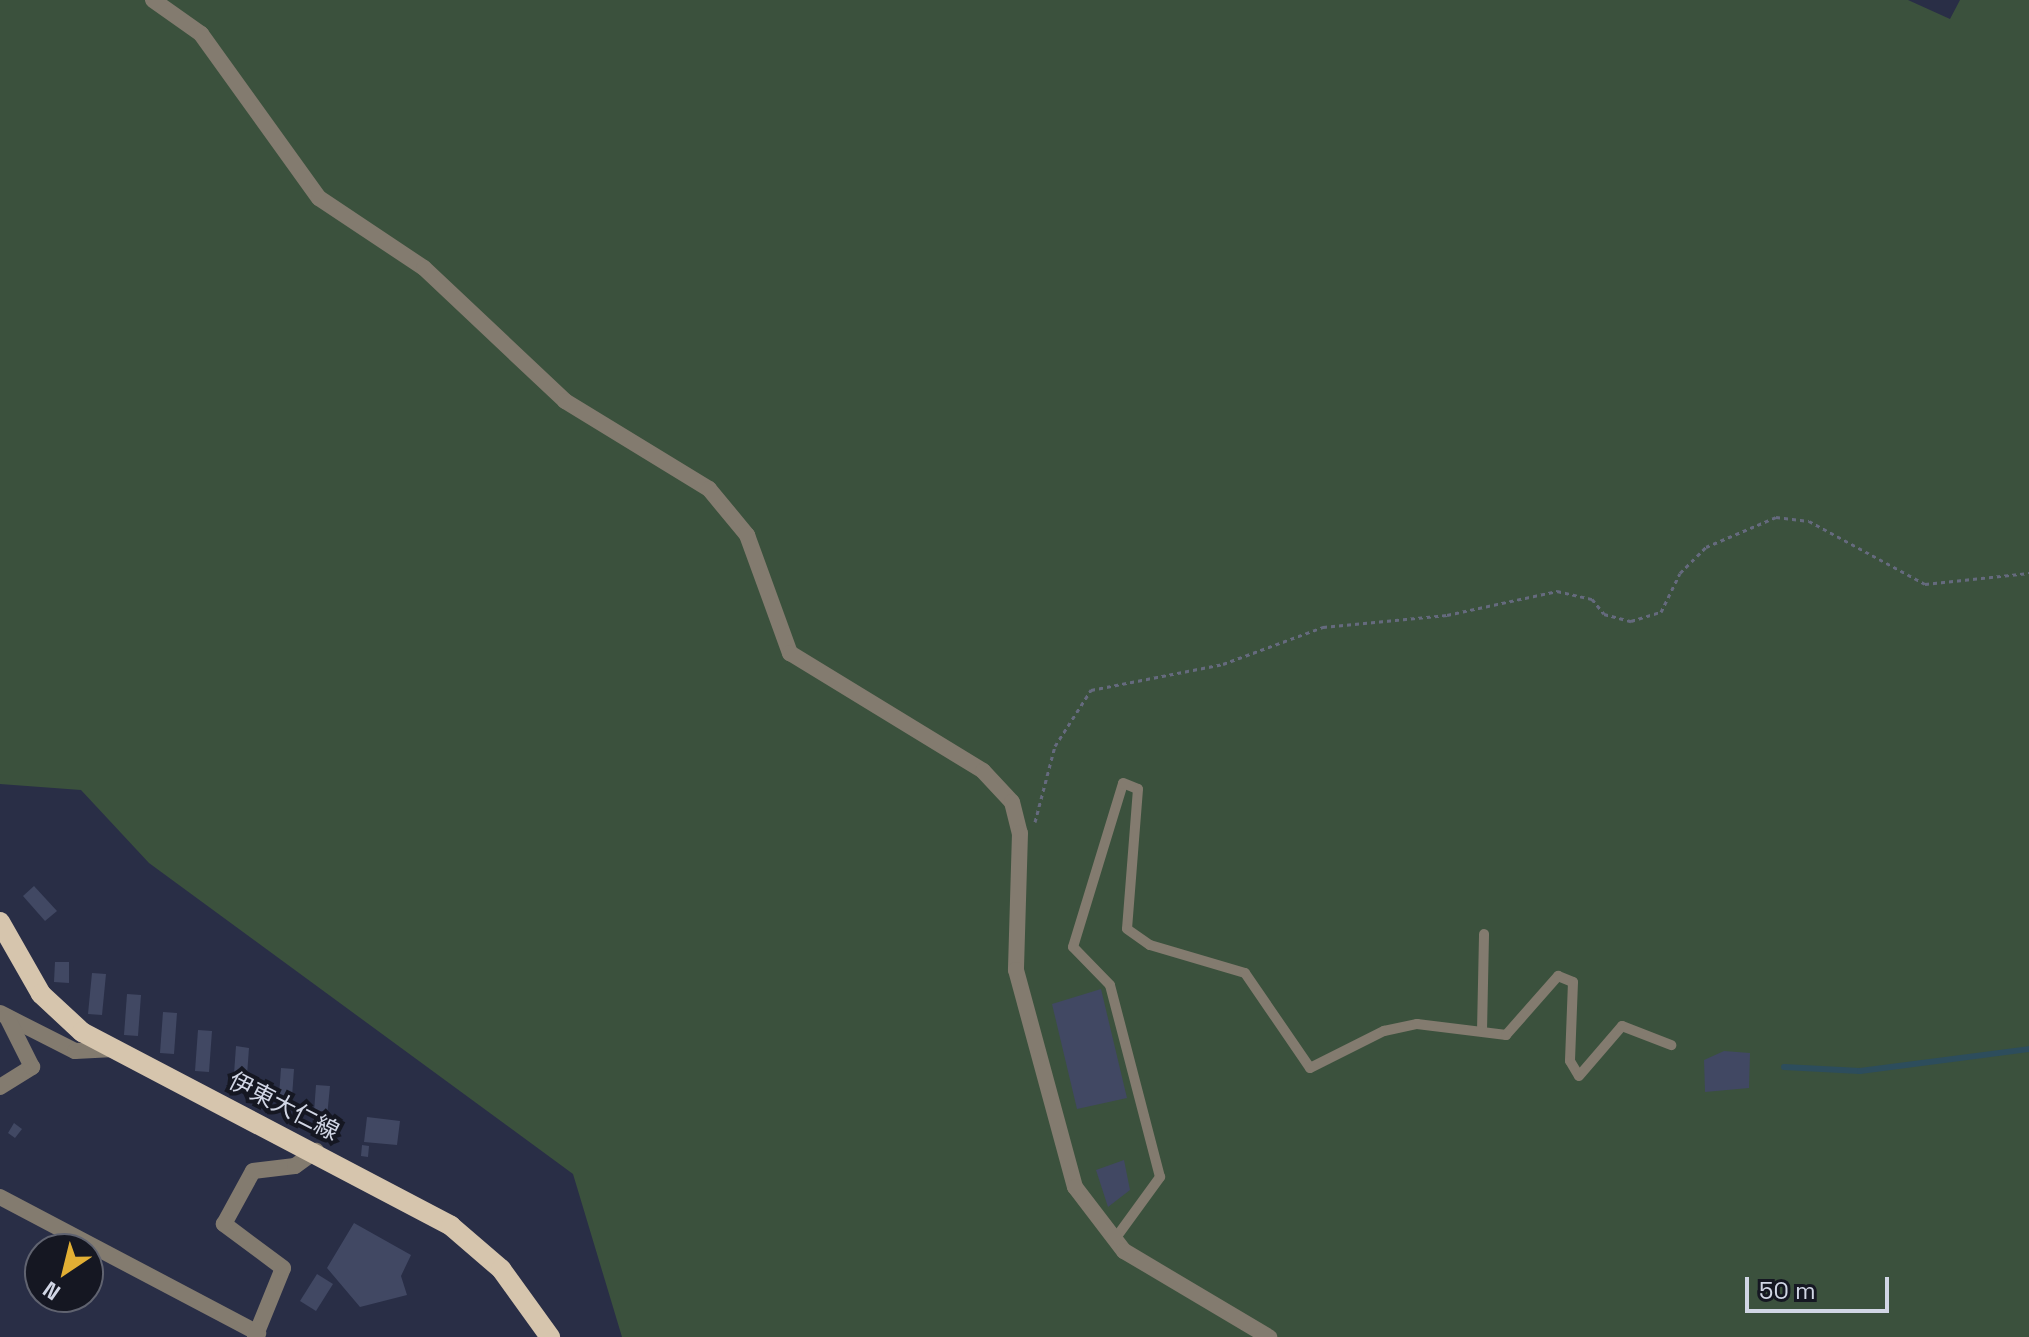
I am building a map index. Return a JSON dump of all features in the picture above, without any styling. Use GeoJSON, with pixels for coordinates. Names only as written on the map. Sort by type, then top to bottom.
{"type":"FeatureCollection","features":[{"type":"Feature","properties":{"kind":"main road","name":"伊東大仁線"},"geometry":{"type":"LineString","coordinates":[[0,922],[41,994],[109,1049],[316,1151],[451,1226],[501,1269],[550,1337]]}},
{"type":"Feature","properties":{"kind":"street"},"geometry":{"type":"LineString","coordinates":[[153,0],[201,34],[319,198],[424,268],[565,401],[709,489],[747,535],[790,653],[983,771],[1012,802],[1020,833],[1020,986],[1075,1187],[1115,1239],[1269,1337]]}},
{"type":"Feature","properties":{"kind":"street"},"geometry":{"type":"LineString","coordinates":[[4,1015],[75,1051],[109,1049]]}},
{"type":"Feature","properties":{"kind":"street"},"geometry":{"type":"LineString","coordinates":[[0,1087],[32,1067],[4,1015]]}},
{"type":"Feature","properties":{"kind":"street"},"geometry":{"type":"LineString","coordinates":[[0,1197],[256,1335],[283,1268],[224,1224],[253,1171],[295,1166],[316,1151]]}},
{"type":"Feature","properties":{"kind":"lane"},"geometry":{"type":"LineString","coordinates":[[1115,1239],[1160,1177],[1110,985],[1073,947],[1123,783],[1138,789],[1127,929],[1150,945],[1245,973],[1310,1068],[1384,1031],[1417,1024],[1506,1035],[1558,976],[1573,982],[1570,1061],[1579,1076],[1622,1026],[1671,1045]]}},
{"type":"Feature","properties":{"kind":"lane"},"geometry":{"type":"LineString","coordinates":[[1482,1031],[1484,934]]}},
{"type":"Feature","properties":{"kind":"path"},"geometry":{"type":"LineString","coordinates":[[1020,833],[1034,826],[1055,746],[1091,690],[1223,664],[1323,627],[1447,615],[1557,591],[1592,599],[1604,614],[1631,621],[1661,612],[1680,573],[1706,547],[1776,517],[1809,521],[1925,584],[2029,573]]}},
{"type":"Feature","properties":{"kind":"green space"},"geometry":{"type":"Polygon","coordinates":[[[0,0],[1908,0],[1950,19],[1960,0],[2029,0],[2029,1337],[622,1337],[573,1174],[149,863],[81,790],[0,784],[0,0]]]}},
{"type":"Feature","properties":{"kind":"building"},"geometry":{"type":"Polygon","coordinates":[[[34,886],[57,911],[45,921],[23,896],[34,886]]]}},
{"type":"Feature","properties":{"kind":"building"},"geometry":{"type":"Polygon","coordinates":[[[55,962],[69,962],[69,983],[54,982],[55,962]]]}},
{"type":"Feature","properties":{"kind":"building"},"geometry":{"type":"Polygon","coordinates":[[[92,973],[106,974],[102,1015],[88,1014],[92,973]]]}},
{"type":"Feature","properties":{"kind":"building"},"geometry":{"type":"Polygon","coordinates":[[[1101,989],[1127,1098],[1077,1109],[1052,1004],[1101,989]]]}},
{"type":"Feature","properties":{"kind":"building"},"geometry":{"type":"Polygon","coordinates":[[[127,994],[141,995],[138,1036],[124,1035],[127,994]]]}},
{"type":"Feature","properties":{"kind":"building"},"geometry":{"type":"Polygon","coordinates":[[[163,1012],[177,1013],[174,1054],[160,1053],[163,1012]]]}},
{"type":"Feature","properties":{"kind":"building"},"geometry":{"type":"Polygon","coordinates":[[[198,1030],[212,1031],[209,1072],[195,1071],[198,1030]]]}},
{"type":"Feature","properties":{"kind":"building"},"geometry":{"type":"Polygon","coordinates":[[[236,1046],[249,1048],[246,1089],[233,1088],[236,1046]]]}},
{"type":"Feature","properties":{"kind":"building"},"geometry":{"type":"Polygon","coordinates":[[[1724,1051],[1750,1053],[1749,1088],[1705,1092],[1704,1060],[1724,1051]]]}},
{"type":"Feature","properties":{"kind":"building"},"geometry":{"type":"Polygon","coordinates":[[[281,1068],[294,1069],[291,1111],[278,1110],[281,1068]]]}},
{"type":"Feature","properties":{"kind":"building"},"geometry":{"type":"Polygon","coordinates":[[[316,1085],[330,1086],[326,1127],[313,1126],[316,1085]]]}},
{"type":"Feature","properties":{"kind":"building"},"geometry":{"type":"Polygon","coordinates":[[[367,1117],[400,1121],[397,1145],[364,1142],[367,1117]]]}},
{"type":"Feature","properties":{"kind":"building"},"geometry":{"type":"Polygon","coordinates":[[[14,1123],[22,1129],[15,1138],[8,1133],[14,1123]]]}},
{"type":"Feature","properties":{"kind":"building"},"geometry":{"type":"Polygon","coordinates":[[[362,1145],[369,1146],[368,1157],[361,1156],[362,1145]]]}},
{"type":"Feature","properties":{"kind":"building"},"geometry":{"type":"Polygon","coordinates":[[[1124,1160],[1130,1190],[1108,1207],[1096,1170],[1124,1160]]]}},
{"type":"Feature","properties":{"kind":"building"},"geometry":{"type":"Polygon","coordinates":[[[354,1223],[411,1255],[401,1276],[407,1295],[360,1307],[327,1268],[354,1223]]]}},
{"type":"Feature","properties":{"kind":"building"},"geometry":{"type":"Polygon","coordinates":[[[317,1274],[333,1284],[316,1311],[300,1301],[317,1274]]]}},
{"type":"Feature","properties":{"kind":"waterway"},"geometry":{"type":"LineString","coordinates":[[1784,1067],[1860,1071],[2029,1049]]}}]}
